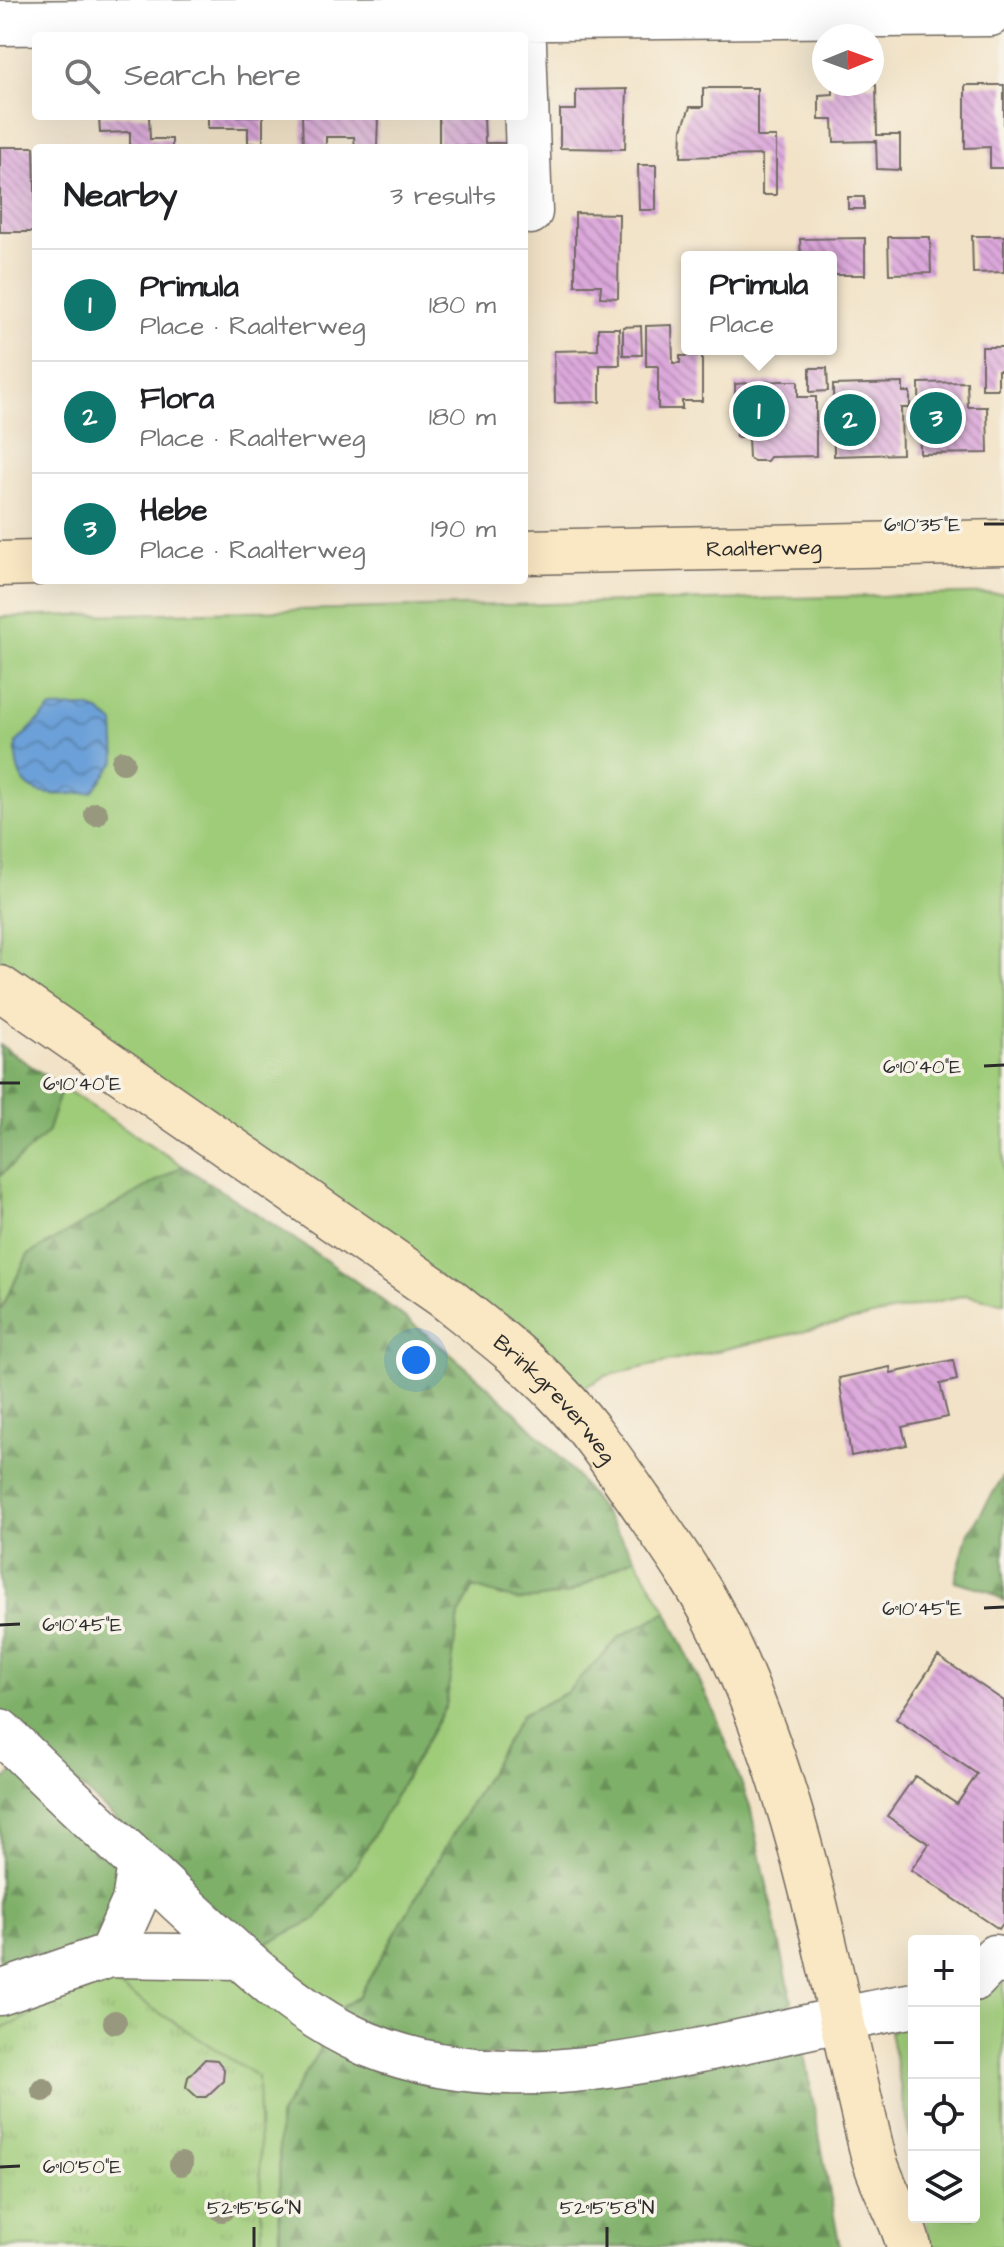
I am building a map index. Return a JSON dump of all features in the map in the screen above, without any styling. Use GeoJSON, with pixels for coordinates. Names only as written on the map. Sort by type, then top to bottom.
{"type":"FeatureCollection","features":[{"type":"Feature","properties":{"kind":"street"},"geometry":{"type":"LineString","coordinates":[[0,23],[524,24],[990,14],[1002,0]]}},
{"type":"Feature","properties":{"kind":"street"},"geometry":{"type":"LineString","coordinates":[[527,120],[528,144]]}},
{"type":"Feature","properties":{"kind":"street"},"geometry":{"type":"LineString","coordinates":[[528,149],[530,212]]}},
{"type":"Feature","properties":{"kind":"street","name":"Raalterweg"},"geometry":{"type":"LineString","coordinates":[[528,552],[1004,542]]}},
{"type":"Feature","properties":{"kind":"street"},"geometry":{"type":"LineString","coordinates":[[0,564],[32,563]]}},
{"type":"Feature","properties":{"kind":"street","name":"Brinkgreverweg"},"geometry":{"type":"LineString","coordinates":[[0,988],[445,1297],[510,1349],[560,1396],[609,1457],[682,1562],[714,1617],[743,1680],[777,1770],[805,1864],[873,2156],[905,2230],[909,2247]]}},
{"type":"Feature","properties":{"kind":"street"},"geometry":{"type":"LineString","coordinates":[[0,1731],[240,1957],[326,2023],[366,2043],[414,2060],[462,2069],[527,2072],[593,2068],[908,2006]]}},
{"type":"Feature","properties":{"kind":"street"},"geometry":{"type":"LineString","coordinates":[[110,1955],[134,1902],[140,1864]]}},
{"type":"Feature","properties":{"kind":"street"},"geometry":{"type":"LineString","coordinates":[[2,1990],[63,1974],[110,1955],[240,1957]]}},
{"type":"Feature","properties":{"kind":"street"},"geometry":{"type":"LineString","coordinates":[[980,1973],[995,1957],[1004,1962]]}},
{"type":"Feature","properties":{"kind":"street","name":"Brinkgreverweg"},"geometry":{"type":"LineString","coordinates":[[873,2156],[873,2221],[878,2247]]}},
{"type":"Feature","properties":{"kind":"green space"},"geometry":{"type":"Polygon","coordinates":[[[1004,593],[1004,1303],[966,1295],[605,1376],[576,1392],[0,968],[0,617],[1004,593]]]}},
{"type":"Feature","properties":{"kind":"green space"},"geometry":{"type":"Polygon","coordinates":[[[0,1045],[62,1087],[47,1133],[0,1176],[0,1045]]]}},
{"type":"Feature","properties":{"kind":"green space"},"geometry":{"type":"Polygon","coordinates":[[[62,1087],[183,1166],[28,1255],[0,1311],[0,1176],[47,1133],[62,1087]]]}},
{"type":"Feature","properties":{"kind":"green space"},"geometry":{"type":"Polygon","coordinates":[[[183,1166],[334,1266],[430,1337],[476,1376],[520,1416],[572,1471],[635,1557],[568,1594],[519,1601],[473,1587],[459,1615],[446,1706],[358,1862],[316,1919],[257,1948],[0,1713],[0,1311],[28,1255],[183,1166]]]}},
{"type":"Feature","properties":{"kind":"green space"},"geometry":{"type":"Polygon","coordinates":[[[1004,1475],[1004,1601],[987,1590],[955,1581],[967,1536],[1004,1475]]]}},
{"type":"Feature","properties":{"kind":"green space"},"geometry":{"type":"Polygon","coordinates":[[[635,1557],[667,1612],[621,1636],[566,1693],[522,1715],[359,1996],[335,2012],[257,1948],[316,1919],[358,1862],[446,1706],[459,1615],[474,1587],[519,1601],[568,1594],[635,1557]]]}},
{"type":"Feature","properties":{"kind":"green space"},"geometry":{"type":"Polygon","coordinates":[[[667,1612],[716,1716],[750,1806],[792,2001],[776,2023],[630,2050],[452,2057],[335,2012],[359,1996],[522,1715],[566,1693],[621,1636],[667,1612]]]}},
{"type":"Feature","properties":{"kind":"green space"},"geometry":{"type":"Polygon","coordinates":[[[23,1764],[117,1866],[122,1891],[96,1950],[0,1973],[0,1783],[23,1764]]]}},
{"type":"Feature","properties":{"kind":"green space"},"geometry":{"type":"Polygon","coordinates":[[[235,1970],[329,2034],[279,2117],[280,2247],[0,2247],[0,2015],[94,1971],[235,1970]]]}},
{"type":"Feature","properties":{"kind":"green space"},"geometry":{"type":"Polygon","coordinates":[[[1004,1976],[1004,2247],[930,2247],[926,2223],[980,2223],[980,1995],[1004,1976]]]}},
{"type":"Feature","properties":{"kind":"green space"},"geometry":{"type":"Polygon","coordinates":[[[106,1978],[258,2077],[262,2247],[0,2247],[0,2030],[106,1978]]]}},
{"type":"Feature","properties":{"kind":"green space"},"geometry":{"type":"Polygon","coordinates":[[[908,2024],[908,2127],[890,2031],[908,2024]]]}},
{"type":"Feature","properties":{"kind":"green space"},"geometry":{"type":"Polygon","coordinates":[[[329,2034],[447,2079],[803,2048],[840,2247],[280,2247],[279,2117],[329,2034]]]}},
{"type":"Feature","properties":{"kind":"water"},"geometry":{"type":"Polygon","coordinates":[[[87,707],[99,711],[114,724],[116,761],[92,792],[47,794],[27,785],[20,775],[16,743],[51,708],[87,707]]]}},
{"type":"Feature","properties":{"kind":"building"},"geometry":{"type":"Polygon","coordinates":[[[965,85],[1004,85],[1004,168],[990,168],[990,147],[965,148],[965,85]]]}},
{"type":"Feature","properties":{"kind":"building"},"geometry":{"type":"Polygon","coordinates":[[[703,88],[757,88],[757,137],[776,137],[776,195],[762,195],[762,155],[681,157],[682,129],[690,107],[703,107],[703,88]]]}},
{"type":"Feature","properties":{"kind":"building"},"geometry":{"type":"Polygon","coordinates":[[[627,89],[625,149],[560,148],[560,110],[576,110],[576,90],[627,89]]]}},
{"type":"Feature","properties":{"kind":"building"},"geometry":{"type":"Polygon","coordinates":[[[819,96],[876,96],[877,135],[900,135],[900,170],[877,169],[876,141],[834,142],[833,120],[819,120],[819,96]]]}},
{"type":"Feature","properties":{"kind":"building"},"geometry":{"type":"Polygon","coordinates":[[[99,120],[149,120],[150,139],[172,139],[172,144],[130,144],[130,132],[100,133],[99,120]]]}},
{"type":"Feature","properties":{"kind":"building"},"geometry":{"type":"Polygon","coordinates":[[[208,120],[263,120],[263,143],[248,143],[248,128],[208,128],[208,120]]]}},
{"type":"Feature","properties":{"kind":"building"},"geometry":{"type":"Polygon","coordinates":[[[302,120],[378,120],[377,144],[355,144],[354,137],[326,137],[326,144],[303,144],[302,120]]]}},
{"type":"Feature","properties":{"kind":"building"},"geometry":{"type":"Polygon","coordinates":[[[439,120],[484,120],[485,143],[508,143],[508,144],[439,144],[439,120]]]}},
{"type":"Feature","properties":{"kind":"building"},"geometry":{"type":"Polygon","coordinates":[[[0,147],[32,147],[32,232],[0,232],[0,147]]]}},
{"type":"Feature","properties":{"kind":"building"},"geometry":{"type":"Polygon","coordinates":[[[638,165],[656,165],[656,210],[639,210],[638,165]]]}},
{"type":"Feature","properties":{"kind":"building"},"geometry":{"type":"Polygon","coordinates":[[[848,197],[864,197],[864,209],[848,209],[848,197]]]}},
{"type":"Feature","properties":{"kind":"building"},"geometry":{"type":"Polygon","coordinates":[[[575,213],[619,214],[618,298],[600,297],[601,285],[575,285],[575,213]]]}},
{"type":"Feature","properties":{"kind":"building"},"geometry":{"type":"Polygon","coordinates":[[[972,236],[1004,236],[1004,272],[973,273],[972,236]]]}},
{"type":"Feature","properties":{"kind":"building"},"geometry":{"type":"Polygon","coordinates":[[[888,237],[930,237],[931,273],[889,274],[888,237]]]}},
{"type":"Feature","properties":{"kind":"building"},"geometry":{"type":"Polygon","coordinates":[[[865,238],[865,275],[837,275],[837,251],[801,251],[800,239],[865,238]]]}},
{"type":"Feature","properties":{"kind":"building"},"geometry":{"type":"Polygon","coordinates":[[[672,325],[673,363],[680,363],[680,356],[702,356],[702,401],[682,401],[682,409],[658,409],[658,366],[646,366],[646,326],[672,325]]]}},
{"type":"Feature","properties":{"kind":"building"},"geometry":{"type":"Polygon","coordinates":[[[641,326],[642,355],[623,355],[623,327],[641,326]]]}},
{"type":"Feature","properties":{"kind":"building"},"geometry":{"type":"Polygon","coordinates":[[[598,328],[619,328],[620,365],[600,365],[600,402],[555,403],[554,351],[598,350],[598,328]]]}},
{"type":"Feature","properties":{"kind":"building"},"geometry":{"type":"Polygon","coordinates":[[[982,347],[1004,347],[1004,370],[998,370],[998,389],[982,389],[982,347]]]}},
{"type":"Feature","properties":{"kind":"building"},"geometry":{"type":"Polygon","coordinates":[[[810,368],[827,368],[828,391],[810,392],[810,368]]]}},
{"type":"Feature","properties":{"kind":"building"},"geometry":{"type":"Polygon","coordinates":[[[798,381],[798,397],[816,397],[816,456],[770,457],[767,461],[754,461],[749,458],[748,437],[736,437],[735,384],[798,381]]]}},
{"type":"Feature","properties":{"kind":"building"},"geometry":{"type":"Polygon","coordinates":[[[967,382],[968,407],[987,407],[988,453],[920,454],[919,383],[967,382]]]}},
{"type":"Feature","properties":{"kind":"building"},"geometry":{"type":"Polygon","coordinates":[[[903,383],[903,392],[910,392],[910,408],[901,408],[902,454],[834,456],[833,385],[903,383]]]}},
{"type":"Feature","properties":{"kind":"building"},"geometry":{"type":"Polygon","coordinates":[[[953,1360],[957,1380],[940,1384],[948,1417],[902,1427],[907,1445],[851,1456],[839,1378],[890,1367],[891,1373],[953,1360]]]}},
{"type":"Feature","properties":{"kind":"building"},"geometry":{"type":"Polygon","coordinates":[[[938,1656],[1004,1701],[1004,1922],[999,1929],[911,1870],[929,1844],[887,1816],[915,1776],[957,1804],[977,1774],[896,1719],[938,1656]]]}},
{"type":"Feature","properties":{"kind":"building"},"geometry":{"type":"Polygon","coordinates":[[[205,2059],[217,2060],[224,2069],[223,2081],[206,2097],[197,2097],[186,2087],[188,2077],[205,2059]]]}},
{"type":"Feature","properties":{"kind":"place","name":"Primula"},"geometry":{"type":"Point","coordinates":[759,411]}},
{"type":"Feature","properties":{"kind":"place","name":"Hebe"},"geometry":{"type":"Point","coordinates":[936,418]}},
{"type":"Feature","properties":{"kind":"place","name":"Flora"},"geometry":{"type":"Point","coordinates":[850,420]}}]}
